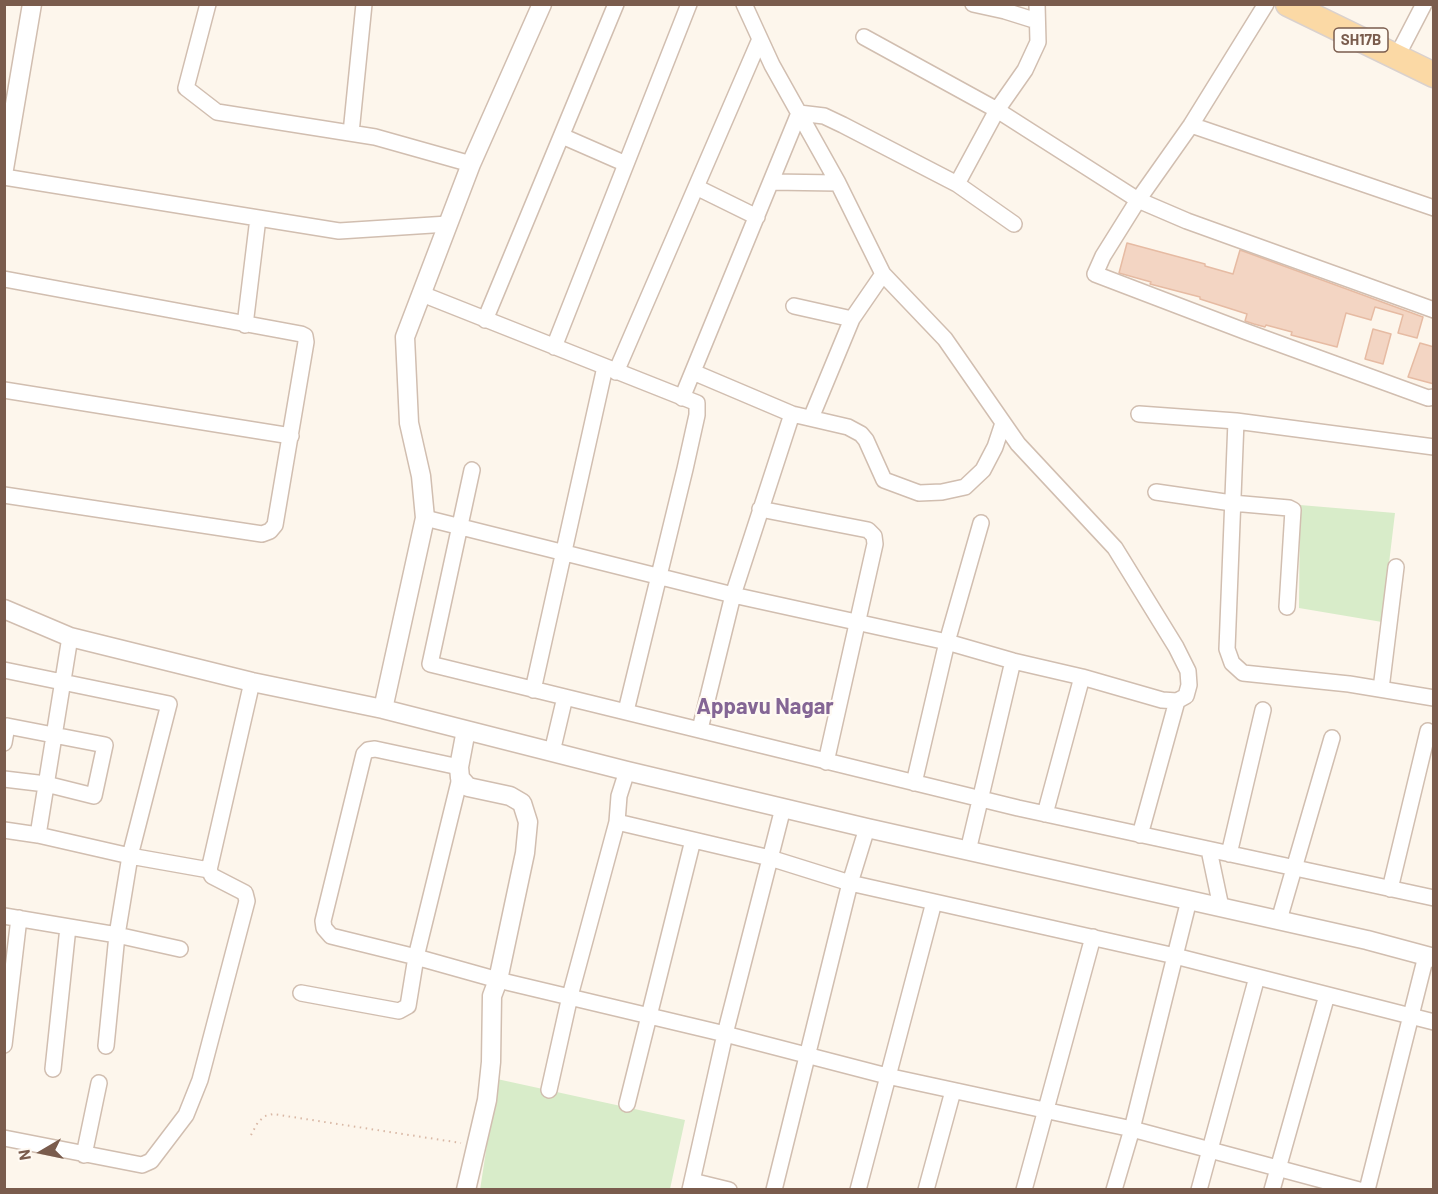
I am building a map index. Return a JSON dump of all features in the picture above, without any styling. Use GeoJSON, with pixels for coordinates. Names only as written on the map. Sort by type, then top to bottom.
{"type":"FeatureCollection","features":[{"type":"Feature","properties":{"kind":"main road","name":"SH17B"},"geometry":{"type":"LineString","coordinates":[[1302,8],[1396,58],[1434,75]]}},
{"type":"Feature","properties":{"kind":"street"},"geometry":{"type":"LineString","coordinates":[[4,168],[32,4]]}},
{"type":"Feature","properties":{"kind":"street"},"geometry":{"type":"LineString","coordinates":[[208,4],[186,88],[217,112],[375,137],[471,164]]}},
{"type":"Feature","properties":{"kind":"street"},"geometry":{"type":"LineString","coordinates":[[351,133],[364,4]]}},
{"type":"Feature","properties":{"kind":"street"},"geometry":{"type":"LineString","coordinates":[[383,710],[425,518],[421,476],[409,423],[405,337],[471,164],[542,4]]}},
{"type":"Feature","properties":{"kind":"street"},"geometry":{"type":"LineString","coordinates":[[485,320],[616,4]]}},
{"type":"Feature","properties":{"kind":"street"},"geometry":{"type":"LineString","coordinates":[[554,347],[689,4]]}},
{"type":"Feature","properties":{"kind":"street"},"geometry":{"type":"LineString","coordinates":[[425,518],[733,595],[947,642],[1162,700],[1177,701],[1186,696],[1189,685],[1188,671],[1176,647],[1115,548],[1018,444],[945,339],[883,274],[744,4]]}},
{"type":"Feature","properties":{"kind":"street"},"geometry":{"type":"LineString","coordinates":[[973,4],[1005,10],[1037,21]]}},
{"type":"Feature","properties":{"kind":"street"},"geometry":{"type":"LineString","coordinates":[[957,184],[997,110],[1025,70],[1038,42],[1037,4]]}},
{"type":"Feature","properties":{"kind":"street"},"geometry":{"type":"LineString","coordinates":[[1266,4],[1191,125],[1138,200],[1103,256],[1095,274],[1428,398],[1434,397]]}},
{"type":"Feature","properties":{"kind":"street"},"geometry":{"type":"LineString","coordinates":[[1396,58],[1424,4]]}},
{"type":"Feature","properties":{"kind":"street"},"geometry":{"type":"LineString","coordinates":[[864,37],[997,110],[1138,200],[1187,221],[1434,310]]}},
{"type":"Feature","properties":{"kind":"street"},"geometry":{"type":"LineString","coordinates":[[533,690],[564,552],[610,370],[696,187],[760,39]]}},
{"type":"Feature","properties":{"kind":"street"},"geometry":{"type":"LineString","coordinates":[[682,398],[799,113]]}},
{"type":"Feature","properties":{"kind":"street"},"geometry":{"type":"LineString","coordinates":[[799,113],[824,116],[957,184],[1014,224]]}},
{"type":"Feature","properties":{"kind":"street"},"geometry":{"type":"LineString","coordinates":[[1191,125],[1434,208]]}},
{"type":"Feature","properties":{"kind":"street"},"geometry":{"type":"LineString","coordinates":[[562,136],[626,164]]}},
{"type":"Feature","properties":{"kind":"street"},"geometry":{"type":"LineString","coordinates":[[4,177],[339,231],[448,224]]}},
{"type":"Feature","properties":{"kind":"street"},"geometry":{"type":"LineString","coordinates":[[771,182],[838,183]]}},
{"type":"Feature","properties":{"kind":"street"},"geometry":{"type":"LineString","coordinates":[[696,187],[757,217]]}},
{"type":"Feature","properties":{"kind":"street"},"geometry":{"type":"LineString","coordinates":[[245,325],[258,218]]}},
{"type":"Feature","properties":{"kind":"street"},"geometry":{"type":"LineString","coordinates":[[811,418],[852,320],[883,274]]}},
{"type":"Feature","properties":{"kind":"street"},"geometry":{"type":"LineString","coordinates":[[4,279],[301,334],[305,336],[306,342],[275,525],[270,531],[262,534],[4,495]]}},
{"type":"Feature","properties":{"kind":"street"},"geometry":{"type":"LineString","coordinates":[[422,294],[697,403],[660,576],[626,711]]}},
{"type":"Feature","properties":{"kind":"street"},"geometry":{"type":"LineString","coordinates":[[794,306],[852,320]]}},
{"type":"Feature","properties":{"kind":"street"},"geometry":{"type":"LineString","coordinates":[[693,372],[792,414],[848,427],[861,434],[866,440],[884,480],[919,493],[942,492],[965,487],[983,470],[1004,423]]}},
{"type":"Feature","properties":{"kind":"street"},"geometry":{"type":"LineString","coordinates":[[4,390],[291,436]]}},
{"type":"Feature","properties":{"kind":"street"},"geometry":{"type":"LineString","coordinates":[[700,729],[733,595],[792,414]]}},
{"type":"Feature","properties":{"kind":"street"},"geometry":{"type":"LineString","coordinates":[[1139,414],[1236,421],[1434,447]]}},
{"type":"Feature","properties":{"kind":"street"},"geometry":{"type":"LineString","coordinates":[[1236,421],[1227,649],[1232,663],[1243,673],[1349,684],[1434,698]]}},
{"type":"Feature","properties":{"kind":"street"},"geometry":{"type":"LineString","coordinates":[[472,470],[430,664],[980,799],[1434,898]]}},
{"type":"Feature","properties":{"kind":"street"},"geometry":{"type":"LineString","coordinates":[[1156,492],[1293,510],[1287,607]]}},
{"type":"Feature","properties":{"kind":"street"},"geometry":{"type":"LineString","coordinates":[[760,509],[868,530],[874,536],[876,544],[856,621],[826,762]]}},
{"type":"Feature","properties":{"kind":"street"},"geometry":{"type":"LineString","coordinates":[[914,783],[947,642],[981,523]]}},
{"type":"Feature","properties":{"kind":"street"},"geometry":{"type":"LineString","coordinates":[[1382,689],[1396,567]]}},
{"type":"Feature","properties":{"kind":"street"},"geometry":{"type":"LineString","coordinates":[[4,609],[70,637],[252,682],[383,710],[867,828],[1367,940],[1430,957],[1367,1190]]}},
{"type":"Feature","properties":{"kind":"street"},"geometry":{"type":"LineString","coordinates":[[38,835],[70,637]]}},
{"type":"Feature","properties":{"kind":"street"},"geometry":{"type":"LineString","coordinates":[[968,851],[1013,661]]}},
{"type":"Feature","properties":{"kind":"street"},"geometry":{"type":"LineString","coordinates":[[4,670],[170,704],[130,856],[117,935],[106,1046]]}},
{"type":"Feature","properties":{"kind":"street"},"geometry":{"type":"LineString","coordinates":[[1045,814],[1082,677]]}},
{"type":"Feature","properties":{"kind":"street"},"geometry":{"type":"LineString","coordinates":[[4,1138],[142,1165],[151,1161],[186,1115],[200,1080],[248,901],[245,893],[212,876],[209,870],[252,682]]}},
{"type":"Feature","properties":{"kind":"street"},"geometry":{"type":"LineString","coordinates":[[552,752],[565,698]]}},
{"type":"Feature","properties":{"kind":"street"},"geometry":{"type":"LineString","coordinates":[[1140,835],[1177,701]]}},
{"type":"Feature","properties":{"kind":"street"},"geometry":{"type":"LineString","coordinates":[[1229,854],[1263,710]]}},
{"type":"Feature","properties":{"kind":"street"},"geometry":{"type":"LineString","coordinates":[[4,743],[7,726],[105,745],[94,796],[46,784],[4,779]]}},
{"type":"Feature","properties":{"kind":"street"},"geometry":{"type":"LineString","coordinates":[[301,993],[399,1011],[408,1006],[416,957],[460,772],[466,730]]}},
{"type":"Feature","properties":{"kind":"street"},"geometry":{"type":"LineString","coordinates":[[1390,889],[1428,731]]}},
{"type":"Feature","properties":{"kind":"street"},"geometry":{"type":"LineString","coordinates":[[1279,920],[1332,738]]}},
{"type":"Feature","properties":{"kind":"street"},"geometry":{"type":"LineString","coordinates":[[466,1190],[487,1100],[491,1062],[492,996],[498,980],[525,853],[528,822],[522,803],[510,796],[468,787],[460,772],[375,749],[368,750],[364,754],[323,921],[324,928],[331,936],[498,980],[725,1034],[887,1076],[1132,1129],[1359,1190]]}},
{"type":"Feature","properties":{"kind":"street"},"geometry":{"type":"LineString","coordinates":[[549,1090],[570,996],[616,822],[619,796],[627,771]]}},
{"type":"Feature","properties":{"kind":"street"},"geometry":{"type":"LineString","coordinates":[[729,1190],[691,1185],[725,1034],[783,808]]}},
{"type":"Feature","properties":{"kind":"street"},"geometry":{"type":"LineString","coordinates":[[616,822],[770,858],[850,883],[1175,956],[1434,1022]]}},
{"type":"Feature","properties":{"kind":"street"},"geometry":{"type":"LineString","coordinates":[[774,1190],[850,883],[867,828]]}},
{"type":"Feature","properties":{"kind":"street"},"geometry":{"type":"LineString","coordinates":[[4,830],[209,870]]}},
{"type":"Feature","properties":{"kind":"street"},"geometry":{"type":"LineString","coordinates":[[627,1104],[693,840]]}},
{"type":"Feature","properties":{"kind":"street"},"geometry":{"type":"LineString","coordinates":[[1209,850],[1221,908]]}},
{"type":"Feature","properties":{"kind":"street"},"geometry":{"type":"LineString","coordinates":[[1114,1190],[1132,1129],[1189,900]]}},
{"type":"Feature","properties":{"kind":"street"},"geometry":{"type":"LineString","coordinates":[[858,1190],[934,902]]}},
{"type":"Feature","properties":{"kind":"street"},"geometry":{"type":"LineString","coordinates":[[4,1045],[12,917],[117,935],[180,949]]}},
{"type":"Feature","properties":{"kind":"street"},"geometry":{"type":"LineString","coordinates":[[53,1069],[68,927]]}},
{"type":"Feature","properties":{"kind":"street"},"geometry":{"type":"LineString","coordinates":[[1024,1190],[1093,937]]}},
{"type":"Feature","properties":{"kind":"street"},"geometry":{"type":"LineString","coordinates":[[1199,1190],[1257,977]]}},
{"type":"Feature","properties":{"kind":"street"},"geometry":{"type":"LineString","coordinates":[[1272,1190],[1327,995]]}},
{"type":"Feature","properties":{"kind":"street"},"geometry":{"type":"LineString","coordinates":[[84,1155],[99,1083]]}},
{"type":"Feature","properties":{"kind":"street"},"geometry":{"type":"LineString","coordinates":[[926,1190],[953,1091]]}},
{"type":"Feature","properties":{"kind":"path"},"geometry":{"type":"LineString","coordinates":[[251,1136],[258,1122],[265,1116],[273,1114],[476,1145]]}},
{"type":"Feature","properties":{"kind":"green space"},"geometry":{"type":"Polygon","coordinates":[[[1300,505],[1395,513],[1382,622],[1299,608],[1300,505]]]}},
{"type":"Feature","properties":{"kind":"green space"},"geometry":{"type":"Polygon","coordinates":[[[497,1079],[685,1120],[670,1189],[480,1190],[497,1079]]]}},
{"type":"Feature","properties":{"kind":"building"},"geometry":{"type":"Polygon","coordinates":[[[1127,243],[1233,274],[1240,250],[1423,317],[1417,338],[1398,333],[1403,315],[1375,307],[1371,320],[1346,313],[1337,347],[1291,335],[1292,332],[1254,324],[1245,321],[1247,314],[1200,299],[1200,297],[1119,273],[1127,243]]]}},
{"type":"Feature","properties":{"kind":"building"},"geometry":{"type":"Polygon","coordinates":[[[1373,329],[1391,334],[1383,364],[1365,359],[1373,329]]]}},
{"type":"Feature","properties":{"kind":"building"},"geometry":{"type":"Polygon","coordinates":[[[1420,343],[1434,347],[1434,384],[1408,377],[1420,343]]]}},
{"type":"Feature","properties":{"kind":"district","name":"Appavu Nagar"},"geometry":{"type":"Point","coordinates":[765,707]}}]}
